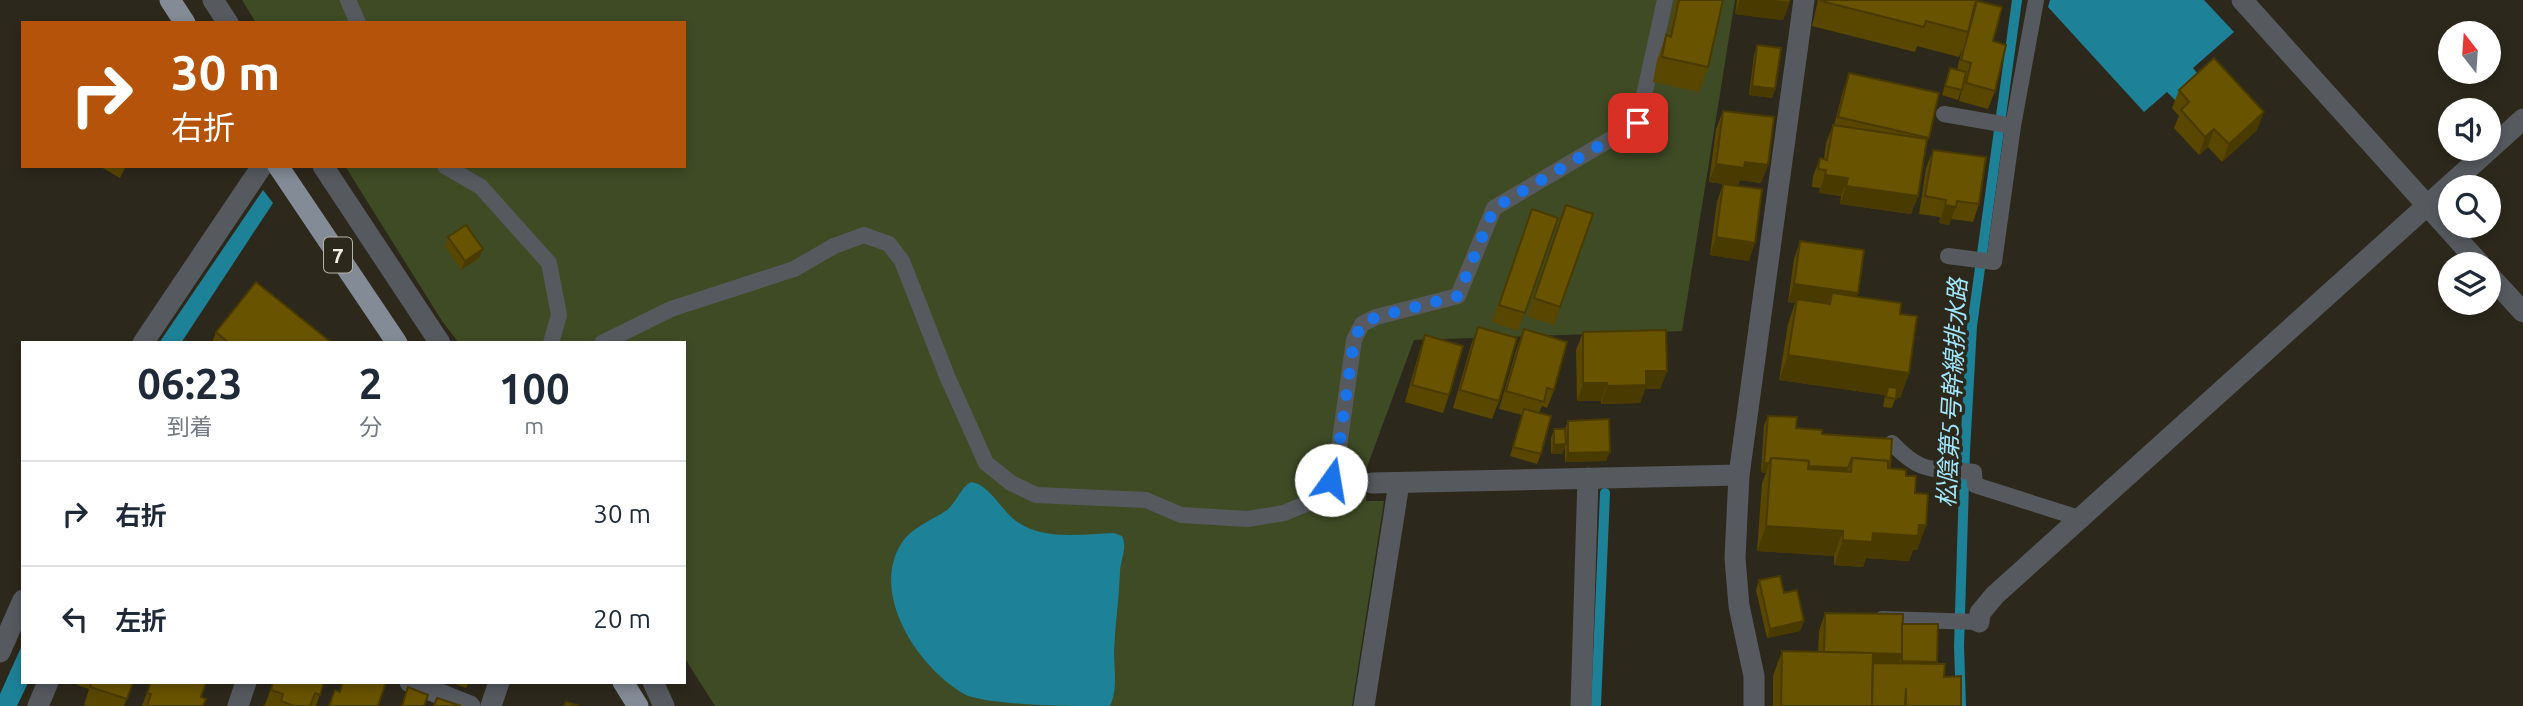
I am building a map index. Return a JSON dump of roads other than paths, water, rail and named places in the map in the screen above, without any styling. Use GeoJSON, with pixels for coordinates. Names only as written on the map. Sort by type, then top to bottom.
{"type":"FeatureCollection","features":[{"type":"Feature","properties":{"kind":"main road"},"geometry":{"type":"LineString","coordinates":[[170,0],[184,21]]}},
{"type":"Feature","properties":{"kind":"main road","name":"7"},"geometry":{"type":"LineString","coordinates":[[279,168],[396,341]]}},
{"type":"Feature","properties":{"kind":"main road"},"geometry":{"type":"LineString","coordinates":[[624,684],[638,706]]}},
{"type":"Feature","properties":{"kind":"street"},"geometry":{"type":"LineString","coordinates":[[213,0],[227,21]]}},
{"type":"Feature","properties":{"kind":"street"},"geometry":{"type":"LineString","coordinates":[[1754,706],[1754,676],[1739,606],[1735,558],[1739,475],[1804,0]]}},
{"type":"Feature","properties":{"kind":"street"},"geometry":{"type":"LineString","coordinates":[[2242,0],[2469,252]]}},
{"type":"Feature","properties":{"kind":"street"},"geometry":{"type":"LineString","coordinates":[[1973,621],[1995,595],[2079,518],[2523,119]]}},
{"type":"Feature","properties":{"kind":"street"},"geometry":{"type":"LineString","coordinates":[[144,341],[261,168]]}},
{"type":"Feature","properties":{"kind":"street"},"geometry":{"type":"LineString","coordinates":[[324,168],[439,341]]}},
{"type":"Feature","properties":{"kind":"street"},"geometry":{"type":"LineString","coordinates":[[2501,288],[2523,312]]}},
{"type":"Feature","properties":{"kind":"street"},"geometry":{"type":"LineString","coordinates":[[1372,483],[1739,475]]}},
{"type":"Feature","properties":{"kind":"street"},"geometry":{"type":"LineString","coordinates":[[1581,706],[1588,478]]}},
{"type":"Feature","properties":{"kind":"street"},"geometry":{"type":"LineString","coordinates":[[1364,706],[1399,483]]}},
{"type":"Feature","properties":{"kind":"street"},"geometry":{"type":"LineString","coordinates":[[0,652],[21,605]]}},
{"type":"Feature","properties":{"kind":"street"},"geometry":{"type":"LineString","coordinates":[[38,706],[47,684]]}},
{"type":"Feature","properties":{"kind":"street"},"geometry":{"type":"LineString","coordinates":[[238,706],[245,684]]}},
{"type":"Feature","properties":{"kind":"street"},"geometry":{"type":"LineString","coordinates":[[415,684],[470,706]]}},
{"type":"Feature","properties":{"kind":"street"},"geometry":{"type":"LineString","coordinates":[[491,706],[498,684]]}},
{"type":"Feature","properties":{"kind":"street"},"geometry":{"type":"LineString","coordinates":[[654,684],[664,706]]}},
{"type":"Feature","properties":{"kind":"lane"},"geometry":{"type":"LineString","coordinates":[[348,0],[357,21]]}},
{"type":"Feature","properties":{"kind":"lane"},"geometry":{"type":"LineString","coordinates":[[606,341],[671,309],[794,269],[834,246],[864,235],[889,244],[902,261],[947,376],[986,463],[1012,483],[1036,495],[1146,500],[1181,515],[1248,519],[1284,513],[1313,501],[1331,480],[1338,454],[1354,340],[1362,324],[1376,317],[1458,296],[1494,208],[1638,123],[1665,0]]}},
{"type":"Feature","properties":{"kind":"lane"},"geometry":{"type":"LineString","coordinates":[[1948,256],[1994,262],[2010,126],[2036,0]]}},
{"type":"Feature","properties":{"kind":"lane"},"geometry":{"type":"LineString","coordinates":[[1944,114],[2010,126]]}},
{"type":"Feature","properties":{"kind":"lane"},"geometry":{"type":"LineString","coordinates":[[448,168],[481,187],[549,263],[559,315],[552,341]]}},
{"type":"Feature","properties":{"kind":"lane"},"geometry":{"type":"LineString","coordinates":[[1892,443],[1908,460],[1921,467],[1972,471],[1975,485],[2079,518]]}},
{"type":"Feature","properties":{"kind":"lane"},"geometry":{"type":"LineString","coordinates":[[1861,618],[1973,621]]}},
{"type":"Feature","properties":{"kind":"water"},"geometry":{"type":"Polygon","coordinates":[[[2050,0],[2204,0],[2234,32],[2193,68],[2201,78],[2176,101],[2167,92],[2144,112],[2048,7],[2050,0]]]}},
{"type":"Feature","properties":{"kind":"water"},"geometry":{"type":"Polygon","coordinates":[[[263,190],[273,203],[182,341],[160,341],[263,190]]]}},
{"type":"Feature","properties":{"kind":"water"},"geometry":{"type":"Polygon","coordinates":[[[971,482],[984,488],[1016,521],[1038,531],[1076,535],[1114,533],[1122,536],[1124,550],[1120,568],[1114,651],[1115,686],[1110,706],[1018,704],[968,696],[950,685],[918,651],[896,609],[891,586],[893,564],[905,538],[947,510],[971,482]]]}},
{"type":"Feature","properties":{"kind":"water"},"geometry":{"type":"Polygon","coordinates":[[[21,647],[21,684],[28,684],[17,706],[0,706],[0,694],[21,647]]]}},
{"type":"Feature","properties":{"kind":"waterway","name":"松陰第5号幹線排水路"},"geometry":{"type":"LineString","coordinates":[[1961,706],[1959,646],[1972,326],[2017,0]]}},
{"type":"Feature","properties":{"kind":"waterway"},"geometry":{"type":"LineString","coordinates":[[1596,706],[1605,493]]}}]}
